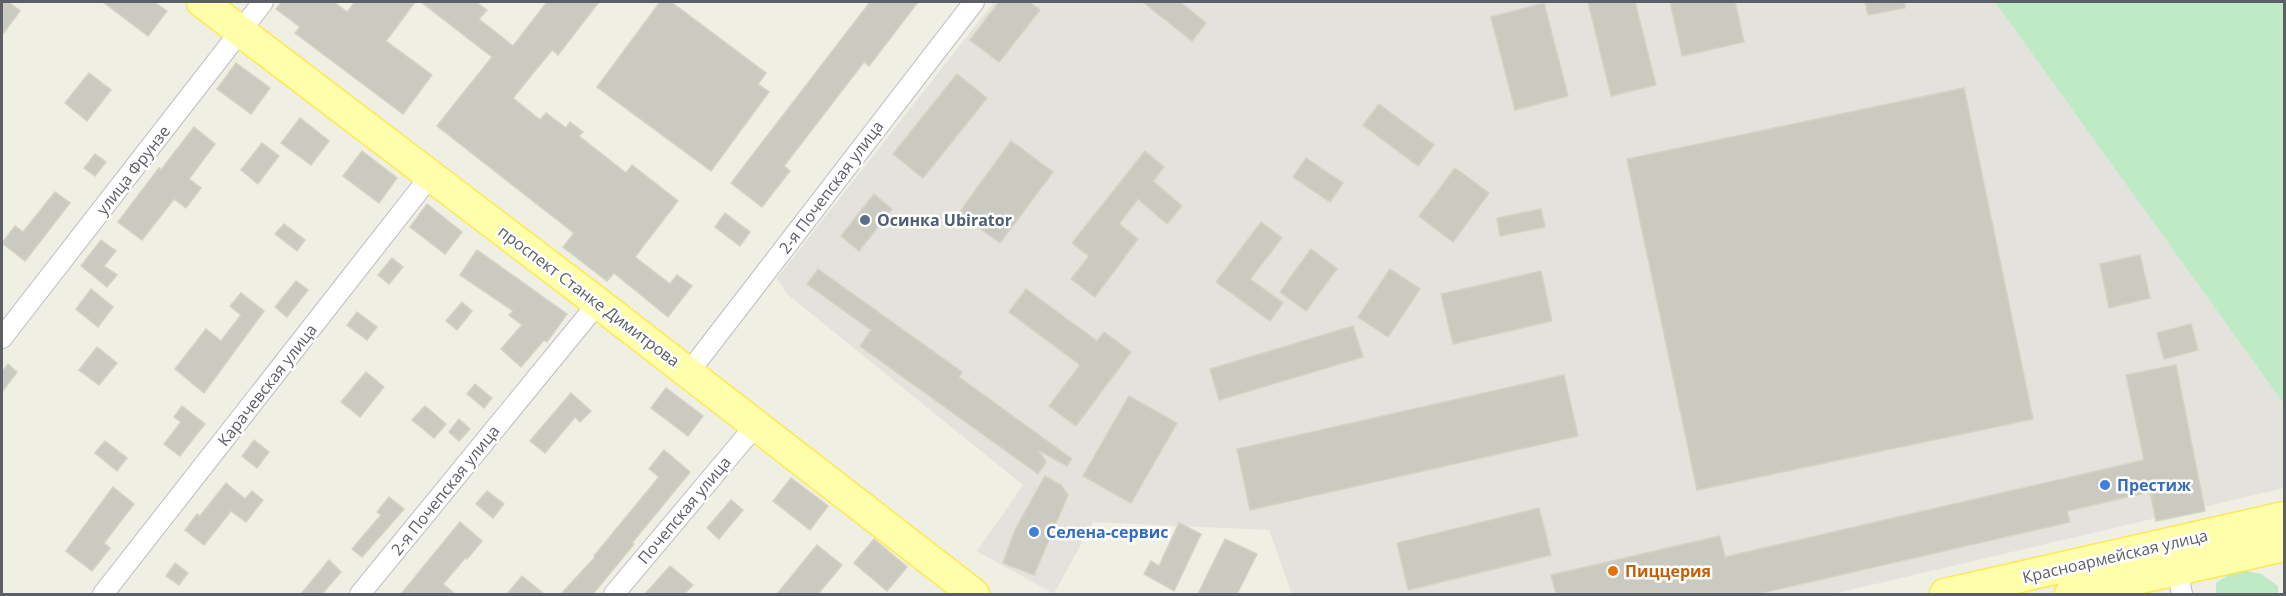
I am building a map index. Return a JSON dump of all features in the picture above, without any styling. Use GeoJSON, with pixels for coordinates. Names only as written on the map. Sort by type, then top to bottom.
{"type":"FeatureCollection","features":[{"type":"Feature","properties":{"kind":"main road","name":"проспект Станке Димитрова"},"geometry":{"type":"LineString","coordinates":[[202,2],[688,372],[974,594]]}},
{"type":"Feature","properties":{"kind":"main road","name":"Красноармейская улица"},"geometry":{"type":"LineString","coordinates":[[1945,594],[2177,569],[2284,517]]}},
{"type":"Feature","properties":{"kind":"main road","name":"Красноармейская улица"},"geometry":{"type":"LineString","coordinates":[[2070,594],[2284,546]]}},
{"type":"Feature","properties":{"kind":"street","name":"улица Фрунзе"},"geometry":{"type":"LineString","coordinates":[[2,338],[262,2]]}},
{"type":"Feature","properties":{"kind":"street","name":"2-я Почепская улица"},"geometry":{"type":"LineString","coordinates":[[688,372],[974,2]]}},
{"type":"Feature","properties":{"kind":"street","name":"Карачевская улица"},"geometry":{"type":"LineString","coordinates":[[103,594],[431,175]]}},
{"type":"Feature","properties":{"kind":"street","name":"2-я Почепская улица"},"geometry":{"type":"LineString","coordinates":[[360,594],[598,303]]}},
{"type":"Feature","properties":{"kind":"street","name":"Почепская улица"},"geometry":{"type":"LineString","coordinates":[[614,594],[755,426]]}},
{"type":"Feature","properties":{"kind":"shaded area"},"geometry":{"type":"Polygon","coordinates":[[[994,2],[1995,2],[2284,404],[2284,488],[1833,594],[1292,594],[1269,530],[1093,522],[1054,594],[977,551],[1023,485],[787,294],[777,278],[994,2]]]}},
{"type":"Feature","properties":{"kind":"green space"},"geometry":{"type":"Polygon","coordinates":[[[1995,2],[2284,2],[2284,404],[1995,2]]]}},
{"type":"Feature","properties":{"kind":"green space"},"geometry":{"type":"Polygon","coordinates":[[[2237,569],[2261,574],[2278,586],[2278,594],[2216,594],[2216,583],[2237,569]]]}},
{"type":"Feature","properties":{"kind":"building"},"geometry":{"type":"Polygon","coordinates":[[[2,2],[8,2],[20,11],[2,35],[2,2]]]}},
{"type":"Feature","properties":{"kind":"building"},"geometry":{"type":"Polygon","coordinates":[[[103,2],[154,2],[167,11],[148,36],[103,2]]]}},
{"type":"Feature","properties":{"kind":"building"},"geometry":{"type":"Polygon","coordinates":[[[282,2],[334,2],[347,12],[355,2],[415,2],[386,41],[432,75],[403,114],[295,33],[300,27],[276,9],[282,2]]]}},
{"type":"Feature","properties":{"kind":"building"},"geometry":{"type":"Polygon","coordinates":[[[421,2],[476,2],[487,10],[479,19],[513,46],[547,2],[599,2],[558,55],[552,50],[513,98],[540,120],[546,113],[566,128],[570,122],[583,132],[579,136],[626,173],[632,165],[678,201],[635,257],[670,284],[677,275],[692,286],[668,317],[614,273],[607,281],[563,247],[574,233],[437,126],[492,57],[421,2]]]}},
{"type":"Feature","properties":{"kind":"building"},"geometry":{"type":"Polygon","coordinates":[[[660,2],[671,2],[766,73],[758,84],[769,92],[711,171],[597,87],[660,2]]]}},
{"type":"Feature","properties":{"kind":"building"},"geometry":{"type":"Polygon","coordinates":[[[870,2],[918,2],[869,66],[864,62],[784,166],[790,171],[762,207],[731,183],[870,2]]]}},
{"type":"Feature","properties":{"kind":"building"},"geometry":{"type":"Polygon","coordinates":[[[999,2],[1029,2],[1040,10],[999,62],[970,40],[999,2]]]}},
{"type":"Feature","properties":{"kind":"building"},"geometry":{"type":"Polygon","coordinates":[[[1143,2],[1180,2],[1206,23],[1192,41],[1143,2]]]}},
{"type":"Feature","properties":{"kind":"building"},"geometry":{"type":"Polygon","coordinates":[[[1588,2],[1635,2],[1656,85],[1611,96],[1588,2]]]}},
{"type":"Feature","properties":{"kind":"building"},"geometry":{"type":"Polygon","coordinates":[[[1670,2],[1735,2],[1744,42],[1682,56],[1670,2]]]}},
{"type":"Feature","properties":{"kind":"building"},"geometry":{"type":"Polygon","coordinates":[[[1865,2],[1905,2],[1905,8],[1868,15],[1865,2]]]}},
{"type":"Feature","properties":{"kind":"building"},"geometry":{"type":"Polygon","coordinates":[[[1544,3],[1568,96],[1515,110],[1491,17],[1544,3]]]}},
{"type":"Feature","properties":{"kind":"building"},"geometry":{"type":"Polygon","coordinates":[[[236,63],[270,88],[251,114],[217,89],[236,63]]]}},
{"type":"Feature","properties":{"kind":"building"},"geometry":{"type":"Polygon","coordinates":[[[89,73],[111,90],[87,121],[65,103],[89,73]]]}},
{"type":"Feature","properties":{"kind":"building"},"geometry":{"type":"Polygon","coordinates":[[[957,74],[987,98],[923,178],[893,154],[957,74]]]}},
{"type":"Feature","properties":{"kind":"building"},"geometry":{"type":"Polygon","coordinates":[[[1964,88],[2033,419],[1697,490],[1627,159],[1964,88]]]}},
{"type":"Feature","properties":{"kind":"building"},"geometry":{"type":"Polygon","coordinates":[[[1379,104],[1434,145],[1418,166],[1363,125],[1379,104]]]}},
{"type":"Feature","properties":{"kind":"building"},"geometry":{"type":"Polygon","coordinates":[[[300,118],[329,141],[311,165],[281,143],[300,118]]]}},
{"type":"Feature","properties":{"kind":"building"},"geometry":{"type":"Polygon","coordinates":[[[194,127],[215,144],[189,179],[201,188],[186,208],[174,199],[142,240],[118,222],[194,127]]]}},
{"type":"Feature","properties":{"kind":"building"},"geometry":{"type":"Polygon","coordinates":[[[1011,141],[1053,172],[1000,243],[959,213],[1011,141]]]}},
{"type":"Feature","properties":{"kind":"building"},"geometry":{"type":"Polygon","coordinates":[[[262,143],[279,156],[258,184],[241,170],[262,143]]]}},
{"type":"Feature","properties":{"kind":"building"},"geometry":{"type":"Polygon","coordinates":[[[362,151],[397,178],[379,203],[343,176],[362,151]]]}},
{"type":"Feature","properties":{"kind":"building"},"geometry":{"type":"Polygon","coordinates":[[[1145,151],[1164,167],[1153,181],[1182,206],[1167,224],[1138,199],[1119,224],[1138,239],[1095,297],[1071,279],[1089,256],[1072,243],[1145,151]]]}},
{"type":"Feature","properties":{"kind":"building"},"geometry":{"type":"Polygon","coordinates":[[[95,154],[106,162],[95,176],[84,168],[95,154]]]}},
{"type":"Feature","properties":{"kind":"building"},"geometry":{"type":"Polygon","coordinates":[[[1306,158],[1343,183],[1330,202],[1293,177],[1306,158]]]}},
{"type":"Feature","properties":{"kind":"building"},"geometry":{"type":"Polygon","coordinates":[[[1455,168],[1489,193],[1453,242],[1419,216],[1455,168]]]}},
{"type":"Feature","properties":{"kind":"building"},"geometry":{"type":"Polygon","coordinates":[[[55,192],[70,203],[25,261],[2,243],[15,226],[23,232],[55,192]]]}},
{"type":"Feature","properties":{"kind":"building"},"geometry":{"type":"Polygon","coordinates":[[[874,194],[892,209],[859,251],[841,236],[874,194]]]}},
{"type":"Feature","properties":{"kind":"building"},"geometry":{"type":"Polygon","coordinates":[[[427,204],[462,232],[445,254],[410,227],[427,204]]]}},
{"type":"Feature","properties":{"kind":"building"},"geometry":{"type":"Polygon","coordinates":[[[1541,209],[1545,227],[1500,236],[1497,218],[1541,209]]]}},
{"type":"Feature","properties":{"kind":"building"},"geometry":{"type":"Polygon","coordinates":[[[725,213],[750,232],[740,246],[715,227],[725,213]]]}},
{"type":"Feature","properties":{"kind":"building"},"geometry":{"type":"Polygon","coordinates":[[[1261,222],[1282,238],[1250,279],[1283,303],[1270,321],[1216,282],[1261,222]]]}},
{"type":"Feature","properties":{"kind":"building"},"geometry":{"type":"Polygon","coordinates":[[[284,224],[305,240],[297,251],[275,234],[284,224]]]}},
{"type":"Feature","properties":{"kind":"building"},"geometry":{"type":"Polygon","coordinates":[[[101,240],[116,251],[104,266],[117,275],[107,287],[81,266],[101,240]]]}},
{"type":"Feature","properties":{"kind":"building"},"geometry":{"type":"Polygon","coordinates":[[[1311,249],[1337,269],[1306,311],[1280,292],[1311,249]]]}},
{"type":"Feature","properties":{"kind":"building"},"geometry":{"type":"Polygon","coordinates":[[[477,250],[567,314],[547,342],[544,340],[521,367],[501,349],[522,325],[509,315],[513,311],[460,275],[477,250]]]}},
{"type":"Feature","properties":{"kind":"building"},"geometry":{"type":"Polygon","coordinates":[[[2140,255],[2150,298],[2109,308],[2100,264],[2140,255]]]}},
{"type":"Feature","properties":{"kind":"building"},"geometry":{"type":"Polygon","coordinates":[[[392,258],[403,267],[389,284],[378,275],[392,258]]]}},
{"type":"Feature","properties":{"kind":"building"},"geometry":{"type":"Polygon","coordinates":[[[818,269],[962,372],[959,377],[1072,459],[1067,466],[1038,450],[1046,462],[1038,474],[860,346],[871,330],[807,284],[818,269]]]}},
{"type":"Feature","properties":{"kind":"building"},"geometry":{"type":"Polygon","coordinates":[[[1390,269],[1420,289],[1388,337],[1358,317],[1390,269]]]}},
{"type":"Feature","properties":{"kind":"building"},"geometry":{"type":"Polygon","coordinates":[[[1541,271],[1552,321],[1453,344],[1441,294],[1541,271]]]}},
{"type":"Feature","properties":{"kind":"building"},"geometry":{"type":"Polygon","coordinates":[[[296,281],[308,290],[287,317],[275,307],[296,281]]]}},
{"type":"Feature","properties":{"kind":"building"},"geometry":{"type":"Polygon","coordinates":[[[91,289],[113,307],[98,327],[76,309],[91,289]]]}},
{"type":"Feature","properties":{"kind":"building"},"geometry":{"type":"Polygon","coordinates":[[[1026,289],[1097,341],[1104,332],[1131,352],[1076,426],[1049,406],[1080,365],[1009,312],[1026,289]]]}},
{"type":"Feature","properties":{"kind":"building"},"geometry":{"type":"Polygon","coordinates":[[[241,293],[264,311],[204,393],[175,369],[206,329],[221,341],[241,315],[230,306],[241,293]]]}},
{"type":"Feature","properties":{"kind":"building"},"geometry":{"type":"Polygon","coordinates":[[[462,302],[472,311],[457,330],[446,321],[462,302]]]}},
{"type":"Feature","properties":{"kind":"building"},"geometry":{"type":"Polygon","coordinates":[[[357,312],[377,327],[367,340],[347,325],[357,312]]]}},
{"type":"Feature","properties":{"kind":"building"},"geometry":{"type":"Polygon","coordinates":[[[2191,324],[2198,350],[2164,359],[2157,333],[2191,324]]]}},
{"type":"Feature","properties":{"kind":"building"},"geometry":{"type":"Polygon","coordinates":[[[1353,326],[1363,357],[1219,400],[1210,369],[1353,326]]]}},
{"type":"Feature","properties":{"kind":"building"},"geometry":{"type":"Polygon","coordinates":[[[97,347],[117,363],[99,385],[79,370],[97,347]]]}},
{"type":"Feature","properties":{"kind":"building"},"geometry":{"type":"Polygon","coordinates":[[[8,364],[17,372],[2,392],[2,372],[8,364]]]}},
{"type":"Feature","properties":{"kind":"building"},"geometry":{"type":"Polygon","coordinates":[[[2176,365],[2205,511],[2156,521],[2150,492],[2067,511],[2070,522],[1757,594],[1556,594],[1551,575],[1720,536],[1725,557],[2144,460],[2126,375],[2176,365]]]}},
{"type":"Feature","properties":{"kind":"building"},"geometry":{"type":"Polygon","coordinates":[[[366,372],[384,387],[360,417],[341,402],[366,372]]]}},
{"type":"Feature","properties":{"kind":"building"},"geometry":{"type":"Polygon","coordinates":[[[1564,375],[1578,436],[1250,510],[1237,449],[1564,375]]]}},
{"type":"Feature","properties":{"kind":"building"},"geometry":{"type":"Polygon","coordinates":[[[475,384],[492,398],[484,408],[467,394],[475,384]]]}},
{"type":"Feature","properties":{"kind":"building"},"geometry":{"type":"Polygon","coordinates":[[[666,388],[703,416],[688,436],[651,408],[666,388]]]}},
{"type":"Feature","properties":{"kind":"building"},"geometry":{"type":"Polygon","coordinates":[[[571,393],[591,411],[580,422],[575,417],[545,453],[530,441],[571,393]]]}},
{"type":"Feature","properties":{"kind":"building"},"geometry":{"type":"Polygon","coordinates":[[[1129,396],[1177,423],[1131,503],[1083,476],[1129,396]]]}},
{"type":"Feature","properties":{"kind":"building"},"geometry":{"type":"Polygon","coordinates":[[[182,406],[205,424],[180,456],[164,444],[181,422],[174,417],[182,406]]]}},
{"type":"Feature","properties":{"kind":"building"},"geometry":{"type":"Polygon","coordinates":[[[425,406],[446,424],[434,438],[412,420],[425,406]]]}},
{"type":"Feature","properties":{"kind":"building"},"geometry":{"type":"Polygon","coordinates":[[[459,419],[470,429],[459,441],[449,432],[459,419]]]}},
{"type":"Feature","properties":{"kind":"building"},"geometry":{"type":"Polygon","coordinates":[[[254,440],[269,452],[257,468],[242,456],[254,440]]]}},
{"type":"Feature","properties":{"kind":"building"},"geometry":{"type":"Polygon","coordinates":[[[105,441],[127,458],[117,471],[95,453],[105,441]]]}},
{"type":"Feature","properties":{"kind":"building"},"geometry":{"type":"Polygon","coordinates":[[[664,450],[690,472],[593,594],[561,594],[595,557],[659,477],[649,469],[664,450]]]}},
{"type":"Feature","properties":{"kind":"building"},"geometry":{"type":"Polygon","coordinates":[[[1045,476],[1061,485],[1068,495],[1034,575],[1003,563],[1015,530],[1045,476]]]}},
{"type":"Feature","properties":{"kind":"building"},"geometry":{"type":"Polygon","coordinates":[[[791,478],[828,506],[810,530],[773,501],[791,478]]]}},
{"type":"Feature","properties":{"kind":"building"},"geometry":{"type":"Polygon","coordinates":[[[226,483],[245,499],[252,491],[263,500],[246,522],[231,511],[204,545],[185,530],[197,514],[200,516],[226,483]]]}},
{"type":"Feature","properties":{"kind":"building"},"geometry":{"type":"Polygon","coordinates":[[[113,487],[134,504],[104,543],[110,548],[92,571],[66,551],[113,487]]]}},
{"type":"Feature","properties":{"kind":"building"},"geometry":{"type":"Polygon","coordinates":[[[487,491],[504,504],[493,518],[476,504],[487,491]]]}},
{"type":"Feature","properties":{"kind":"building"},"geometry":{"type":"Polygon","coordinates":[[[389,497],[404,509],[362,557],[352,549],[381,515],[377,512],[389,497]]]}},
{"type":"Feature","properties":{"kind":"building"},"geometry":{"type":"Polygon","coordinates":[[[731,500],[743,510],[719,539],[707,528],[731,500]]]}},
{"type":"Feature","properties":{"kind":"building"},"geometry":{"type":"Polygon","coordinates":[[[1539,508],[1551,555],[1408,590],[1397,543],[1539,508]]]}},
{"type":"Feature","properties":{"kind":"building"},"geometry":{"type":"Polygon","coordinates":[[[460,522],[482,541],[443,584],[455,594],[401,594],[460,522]]]}},
{"type":"Feature","properties":{"kind":"building"},"geometry":{"type":"Polygon","coordinates":[[[1179,523],[1201,534],[1174,591],[1144,574],[1151,561],[1159,566],[1179,523]]]}},
{"type":"Feature","properties":{"kind":"building"},"geometry":{"type":"Polygon","coordinates":[[[874,539],[907,567],[887,591],[854,563],[874,539]]]}},
{"type":"Feature","properties":{"kind":"building"},"geometry":{"type":"Polygon","coordinates":[[[1225,539],[1257,554],[1237,594],[1198,594],[1225,539]]]}},
{"type":"Feature","properties":{"kind":"building"},"geometry":{"type":"Polygon","coordinates":[[[817,545],[842,565],[818,594],[777,594],[817,545]]]}},
{"type":"Feature","properties":{"kind":"building"},"geometry":{"type":"Polygon","coordinates":[[[329,560],[341,572],[322,594],[301,594],[329,560]]]}},
{"type":"Feature","properties":{"kind":"building"},"geometry":{"type":"Polygon","coordinates":[[[175,563],[188,573],[179,585],[166,576],[175,563]]]}},
{"type":"Feature","properties":{"kind":"building"},"geometry":{"type":"Polygon","coordinates":[[[670,566],[693,585],[684,594],[645,594],[670,566]]]}},
{"type":"Feature","properties":{"kind":"building"},"geometry":{"type":"Polygon","coordinates":[[[522,576],[544,594],[507,594],[522,576]]]}},
{"type":"Feature","properties":{"kind":"place","name":"Осинка Ubirator"},"geometry":{"type":"Point","coordinates":[865,220]}},
{"type":"Feature","properties":{"kind":"place","name":"Престиж"},"geometry":{"type":"Point","coordinates":[2105,485]}},
{"type":"Feature","properties":{"kind":"place","name":"Селена-сервис"},"geometry":{"type":"Point","coordinates":[1034,532]}},
{"type":"Feature","properties":{"kind":"place","name":"Пиццерия"},"geometry":{"type":"Point","coordinates":[1613,571]}}]}
